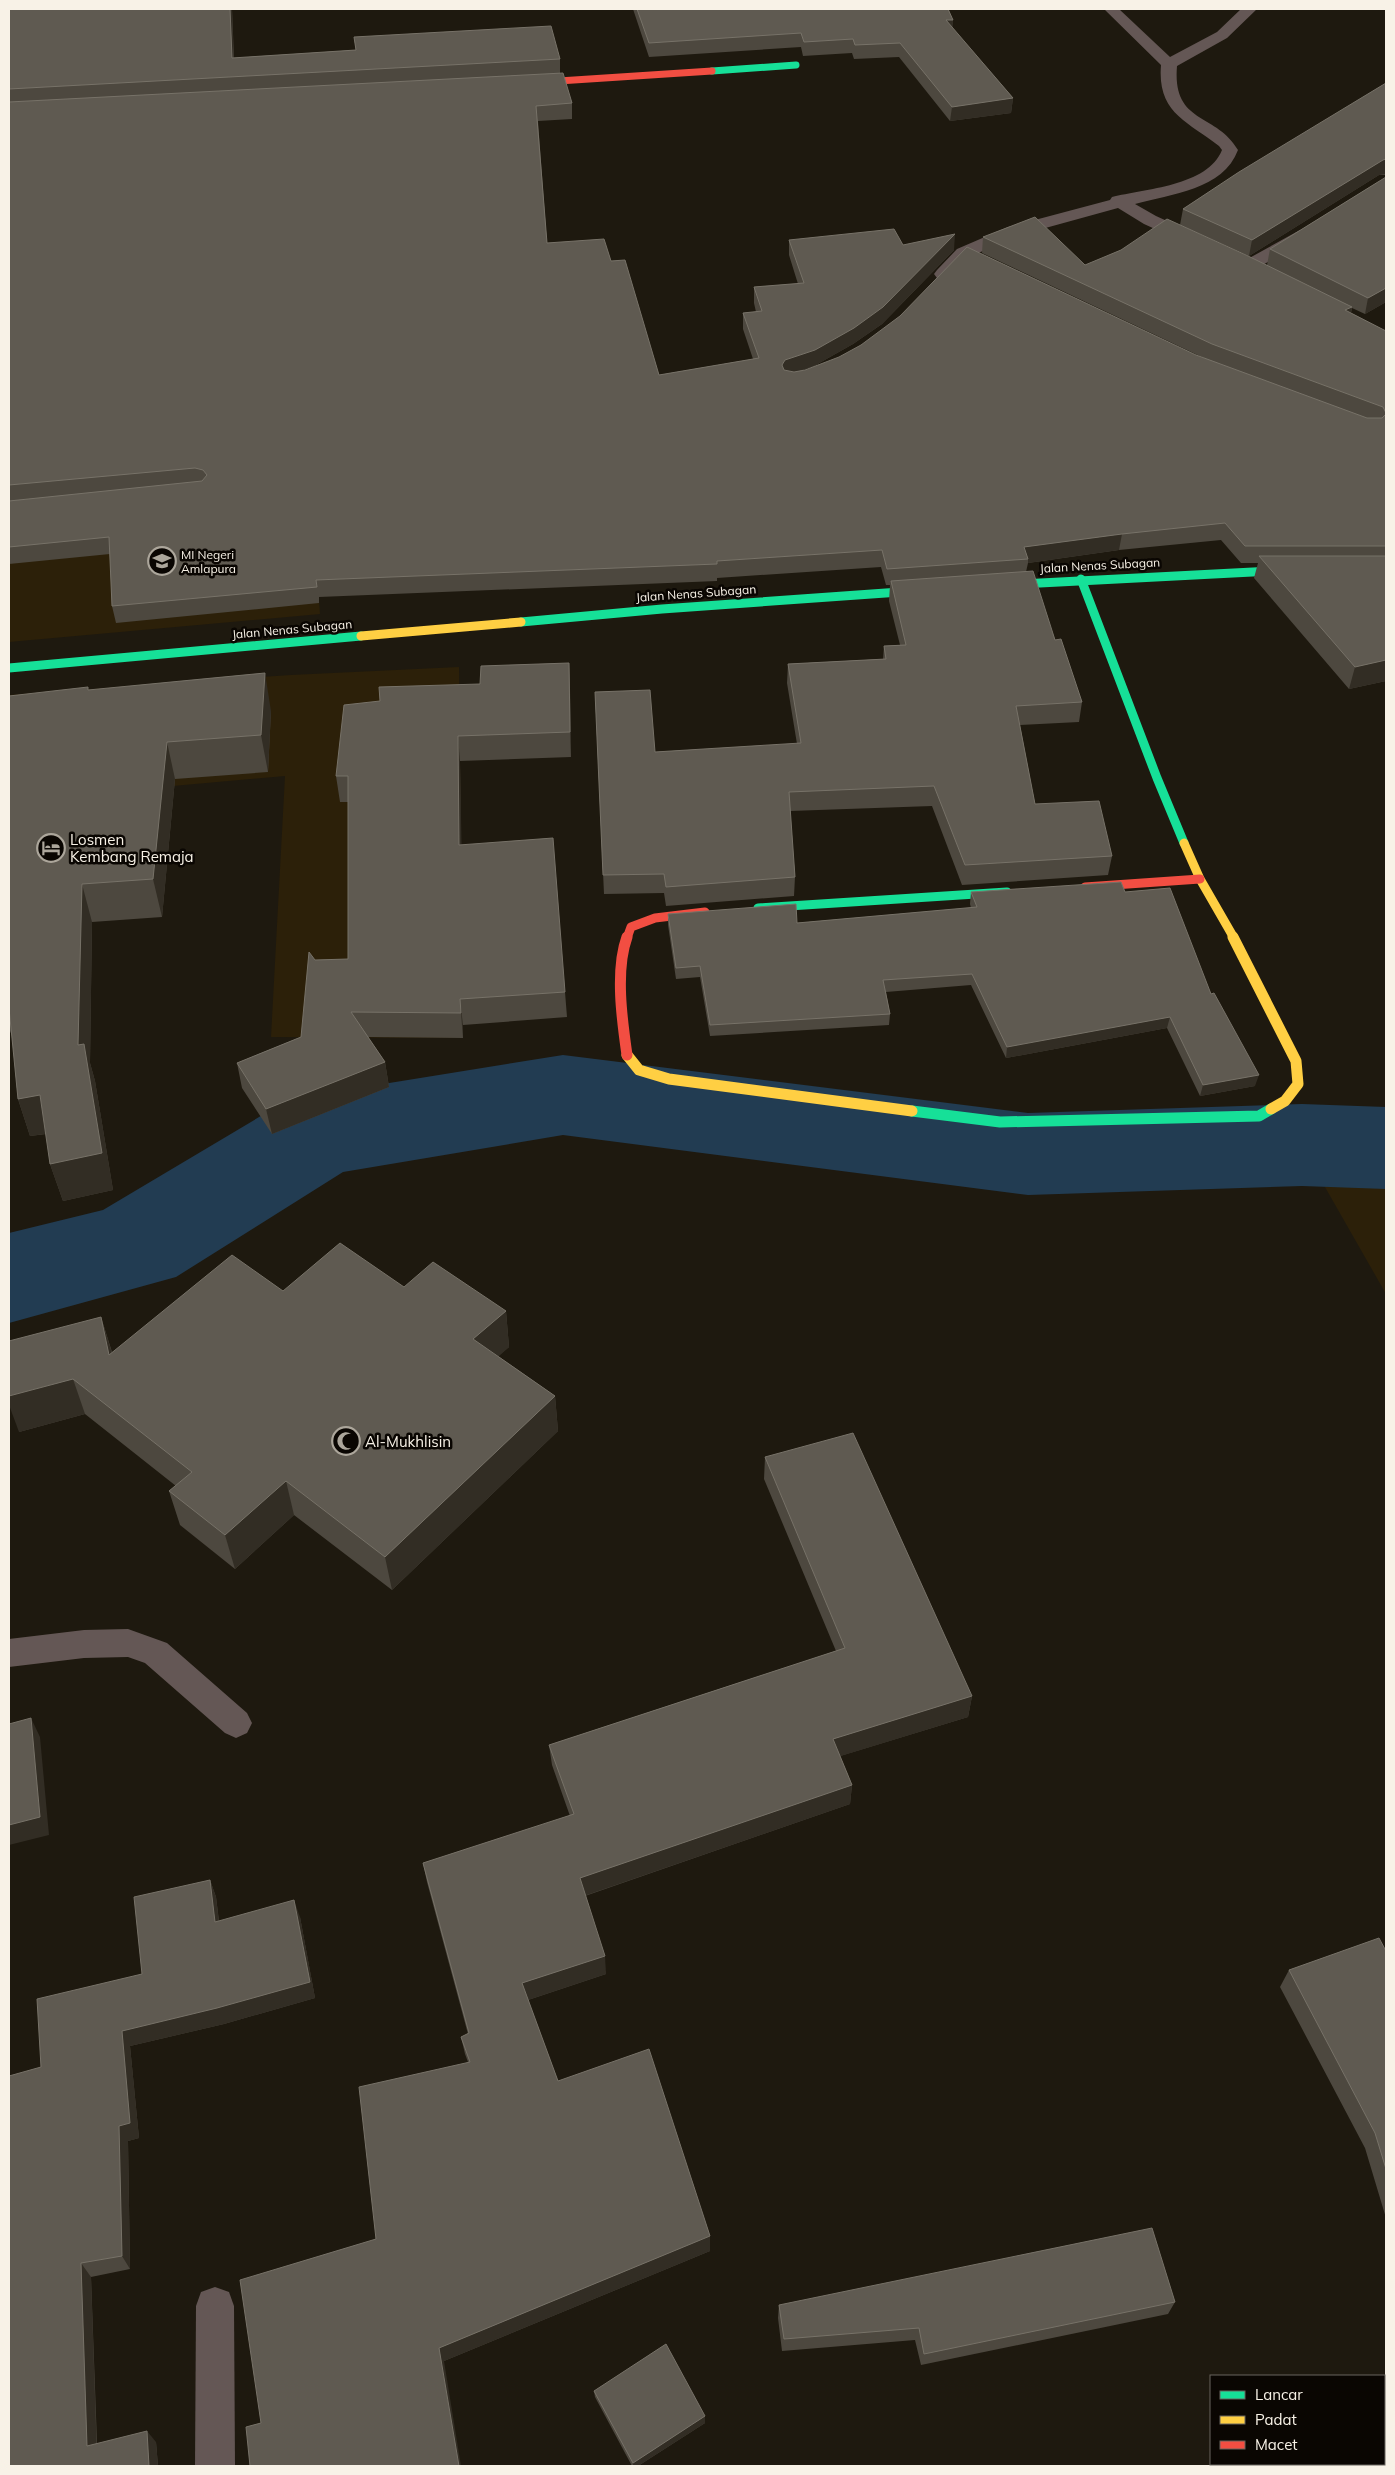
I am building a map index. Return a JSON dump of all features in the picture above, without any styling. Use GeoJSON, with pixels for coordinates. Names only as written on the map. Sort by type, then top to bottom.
{"type":"FeatureCollection","features":[{"type":"Feature","properties":{"kind":"street"},"geometry":{"type":"LineString","coordinates":[[1111,9],[1169,64]]}},
{"type":"Feature","properties":{"kind":"street"},"geometry":{"type":"LineString","coordinates":[[1169,64],[1222,35],[1249,9]]}},
{"type":"Feature","properties":{"kind":"street"},"geometry":{"type":"LineString","coordinates":[[928,287],[963,253],[1014,231],[1208,177],[1227,159],[1230,150],[1226,144],[1180,111],[1170,97],[1167,78],[1169,64]]}},
{"type":"Feature","properties":{"kind":"street"},"geometry":{"type":"LineString","coordinates":[[520,84],[796,65]]}},
{"type":"Feature","properties":{"kind":"street"},"geometry":{"type":"LineString","coordinates":[[1118,201],[1150,220],[1214,249]]}},
{"type":"Feature","properties":{"kind":"street"},"geometry":{"type":"LineString","coordinates":[[1250,265],[1318,223]]}},
{"type":"Feature","properties":{"kind":"street"},"geometry":{"type":"LineString","coordinates":[[963,253],[986,264]]}},
{"type":"Feature","properties":{"kind":"street"},"geometry":{"type":"LineString","coordinates":[[1232,257],[1267,274]]}},
{"type":"Feature","properties":{"kind":"street","name":"Jalan Nenas Subagan"},"geometry":{"type":"LineString","coordinates":[[993,585],[1081,579],[1300,570]]}},
{"type":"Feature","properties":{"kind":"street"},"geometry":{"type":"LineString","coordinates":[[715,911],[655,918],[631,927],[622,952],[622,1018],[628,1055],[639,1070],[670,1079],[1000,1122],[1259,1116],[1285,1101],[1298,1084],[1296,1061],[1232,935],[1200,879],[1160,790],[1113,657],[1081,579]]}},
{"type":"Feature","properties":{"kind":"street","name":"Jalan Nenas Subagan"},"geometry":{"type":"LineString","coordinates":[[9,668],[662,609],[944,589]]}},
{"type":"Feature","properties":{"kind":"street"},"geometry":{"type":"LineString","coordinates":[[1073,887],[1200,879]]}},
{"type":"Feature","properties":{"kind":"street"},"geometry":{"type":"LineString","coordinates":[[743,909],[1014,891]]}},
{"type":"Feature","properties":{"kind":"street"},"geometry":{"type":"LineString","coordinates":[[9,1653],[84,1644],[128,1643],[156,1653],[236,1723]]}},
{"type":"Feature","properties":{"kind":"street"},"geometry":{"type":"LineString","coordinates":[[215,2306],[215,2466]]}},
{"type":"Feature","properties":{"kind":"shaded area","name":"MI Negeri Amlapura"},"geometry":{"type":"Polygon","coordinates":[[[311,492],[320,614],[9,642],[9,519],[311,492]]]}},
{"type":"Feature","properties":{"kind":"shaded area"},"geometry":{"type":"Polygon","coordinates":[[[459,667],[463,1038],[271,1037],[285,776],[95,793],[9,936],[9,695],[291,675],[459,667]]]}},
{"type":"Feature","properties":{"kind":"shaded area"},"geometry":{"type":"Polygon","coordinates":[[[1313,1166],[1386,1168],[1386,1294],[1313,1166]]]}},
{"type":"Feature","properties":{"kind":"building"},"geometry":{"type":"Polygon","coordinates":[[[9,9],[230,9],[232,58],[356,50],[354,37],[551,26],[560,59],[9,89],[9,9]]]}},
{"type":"Feature","properties":{"kind":"building"},"geometry":{"type":"Polygon","coordinates":[[[637,9],[948,9],[953,20],[946,20],[1013,98],[952,107],[900,43],[855,45],[853,39],[804,42],[801,33],[649,43],[637,9]]]}},
{"type":"Feature","properties":{"kind":"building"},"geometry":{"type":"Polygon","coordinates":[[[563,73],[572,103],[536,106],[547,243],[604,239],[611,261],[625,260],[659,375],[759,358],[743,313],[762,311],[754,287],[804,283],[789,240],[894,229],[903,245],[955,234],[883,307],[854,328],[815,350],[785,360],[782,365],[784,370],[794,372],[805,370],[839,357],[861,345],[900,316],[967,247],[1196,355],[1367,418],[1382,418],[1386,414],[1386,546],[1245,546],[1225,523],[1024,547],[1028,559],[887,569],[882,550],[717,561],[717,564],[316,580],[317,587],[112,606],[109,537],[9,547],[9,501],[202,481],[207,475],[203,470],[195,468],[9,485],[9,102],[563,73]]]}},
{"type":"Feature","properties":{"kind":"building"},"geometry":{"type":"Polygon","coordinates":[[[1386,83],[1386,159],[1252,240],[1183,209],[1239,172],[1386,83]]]}},
{"type":"Feature","properties":{"kind":"building"},"geometry":{"type":"Polygon","coordinates":[[[1386,177],[1386,288],[1368,298],[1270,249],[1386,177]]]}},
{"type":"Feature","properties":{"kind":"building"},"geometry":{"type":"Polygon","coordinates":[[[1035,217],[1085,265],[1121,250],[1167,219],[1352,307],[1345,310],[1386,331],[1386,413],[1383,407],[1212,344],[983,237],[1035,217]]]}},
{"type":"Feature","properties":{"kind":"building"},"geometry":{"type":"Polygon","coordinates":[[[1259,556],[1386,556],[1386,660],[1355,667],[1259,556]]]}},
{"type":"Feature","properties":{"kind":"building"},"geometry":{"type":"Polygon","coordinates":[[[1033,571],[1055,640],[1061,639],[1082,702],[1016,706],[1035,804],[1099,801],[1112,856],[965,865],[934,786],[789,792],[795,877],[666,887],[664,874],[603,875],[595,692],[650,690],[655,752],[801,743],[788,664],[886,659],[884,646],[906,645],[891,581],[1033,571]]]}},
{"type":"Feature","properties":{"kind":"building"},"geometry":{"type":"Polygon","coordinates":[[[569,663],[570,732],[458,736],[459,845],[553,838],[565,992],[460,999],[461,1013],[351,1012],[385,1062],[266,1109],[237,1063],[301,1037],[309,952],[315,960],[348,959],[348,776],[336,776],[344,705],[380,701],[379,687],[480,684],[481,666],[569,663]]]}},
{"type":"Feature","properties":{"kind":"building","name":"Losmen Kembang Remaja"},"geometry":{"type":"Polygon","coordinates":[[[265,673],[261,735],[167,742],[153,879],[82,884],[78,1045],[84,1044],[102,1153],[50,1164],[40,1095],[18,1099],[9,1008],[9,696],[88,687],[88,690],[265,673]]]}},
{"type":"Feature","properties":{"kind":"building"},"geometry":{"type":"Polygon","coordinates":[[[1121,882],[1125,892],[1170,888],[1211,994],[1214,993],[1259,1075],[1203,1085],[1170,1017],[1007,1047],[972,974],[883,980],[890,1014],[710,1025],[700,966],[676,968],[668,914],[796,904],[797,923],[977,907],[971,892],[1121,882]]]}},
{"type":"Feature","properties":{"kind":"building","name":"Al-Mukhlisin"},"geometry":{"type":"Polygon","coordinates":[[[340,1243],[404,1287],[433,1262],[506,1311],[473,1339],[555,1396],[385,1557],[286,1481],[225,1535],[169,1491],[192,1472],[73,1379],[9,1396],[9,1341],[101,1317],[109,1355],[232,1255],[283,1291],[340,1243]]]}},
{"type":"Feature","properties":{"kind":"building"},"geometry":{"type":"Polygon","coordinates":[[[853,1433],[972,1696],[833,1739],[852,1785],[580,1878],[605,1956],[522,1983],[558,2081],[649,2049],[710,2236],[439,2348],[459,2466],[250,2466],[246,2427],[261,2423],[240,2280],[376,2239],[359,2087],[470,2062],[461,2037],[469,2033],[423,1863],[574,1814],[549,1745],[845,1648],[765,1457],[853,1433]]]}},
{"type":"Feature","properties":{"kind":"building"},"geometry":{"type":"Polygon","coordinates":[[[31,1718],[40,1817],[9,1825],[9,1724],[31,1718]]]}},
{"type":"Feature","properties":{"kind":"building"},"geometry":{"type":"Polygon","coordinates":[[[210,1880],[215,1922],[294,1900],[310,1982],[217,2008],[122,2031],[130,2123],[119,2126],[122,2256],[81,2263],[87,2446],[147,2431],[149,2466],[9,2466],[9,2076],[41,2067],[37,1999],[142,1974],[134,1897],[210,1880]]]}},
{"type":"Feature","properties":{"kind":"building"},"geometry":{"type":"Polygon","coordinates":[[[1379,1938],[1386,1951],[1386,2169],[1375,2133],[1289,1970],[1379,1938]]]}},
{"type":"Feature","properties":{"kind":"building"},"geometry":{"type":"Polygon","coordinates":[[[1152,2228],[1175,2302],[924,2354],[919,2328],[784,2339],[779,2305],[1152,2228]]]}},
{"type":"Feature","properties":{"kind":"building"},"geometry":{"type":"Polygon","coordinates":[[[666,2344],[705,2416],[633,2463],[594,2391],[666,2344]]]}},
{"type":"Feature","properties":{"kind":"waterway"},"geometry":{"type":"LineString","coordinates":[[9,1278],[135,1246],[315,1136],[563,1095],[1028,1154],[1302,1145],[1386,1148]]}},
{"type":"Feature","properties":{"kind":"traffic: fast"},"geometry":{"type":"LineString","coordinates":[[712,71],[796,65]]}},
{"type":"Feature","properties":{"kind":"traffic: fast"},"geometry":{"type":"LineString","coordinates":[[1001,585],[1292,570]]}},
{"type":"Feature","properties":{"kind":"traffic: fast"},"geometry":{"type":"LineString","coordinates":[[1081,579],[1157,778],[1184,843]]}},
{"type":"Feature","properties":{"kind":"traffic: fast"},"geometry":{"type":"LineString","coordinates":[[521,622],[662,609],[928,590]]}},
{"type":"Feature","properties":{"kind":"traffic: fast"},"geometry":{"type":"LineString","coordinates":[[9,668],[361,636]]}},
{"type":"Feature","properties":{"kind":"traffic: fast"},"geometry":{"type":"LineString","coordinates":[[758,908],[1007,892]]}},
{"type":"Feature","properties":{"kind":"traffic: fast"},"geometry":{"type":"LineString","coordinates":[[912,1111],[1000,1122],[1259,1116],[1271,1109]]}},
{"type":"Feature","properties":{"kind":"traffic: slow"},"geometry":{"type":"LineString","coordinates":[[361,636],[521,622]]}},
{"type":"Feature","properties":{"kind":"traffic: slow"},"geometry":{"type":"LineString","coordinates":[[1184,843],[1200,879],[1232,935],[1296,1061],[1298,1084],[1285,1101],[1271,1109]]}},
{"type":"Feature","properties":{"kind":"traffic: slow"},"geometry":{"type":"LineString","coordinates":[[627,1055],[639,1070],[669,1079],[912,1111]]}},
{"type":"Feature","properties":{"kind":"traffic: jam"},"geometry":{"type":"LineString","coordinates":[[528,83],[712,71]]}},
{"type":"Feature","properties":{"kind":"traffic: jam"},"geometry":{"type":"LineString","coordinates":[[1085,887],[1200,879]]}},
{"type":"Feature","properties":{"kind":"traffic: jam"},"geometry":{"type":"LineString","coordinates":[[627,1055],[622,1018],[622,951],[631,927],[655,918],[705,912]]}},
{"type":"Feature","properties":{"kind":"place","name":"MI Negeri Amlapura"},"geometry":{"type":"Point","coordinates":[162,561]}},
{"type":"Feature","properties":{"kind":"place","name":"Losmen Kembang Remaja"},"geometry":{"type":"Point","coordinates":[51,848]}},
{"type":"Feature","properties":{"kind":"place","name":"Al-Mukhlisin"},"geometry":{"type":"Point","coordinates":[346,1441]}}]}
